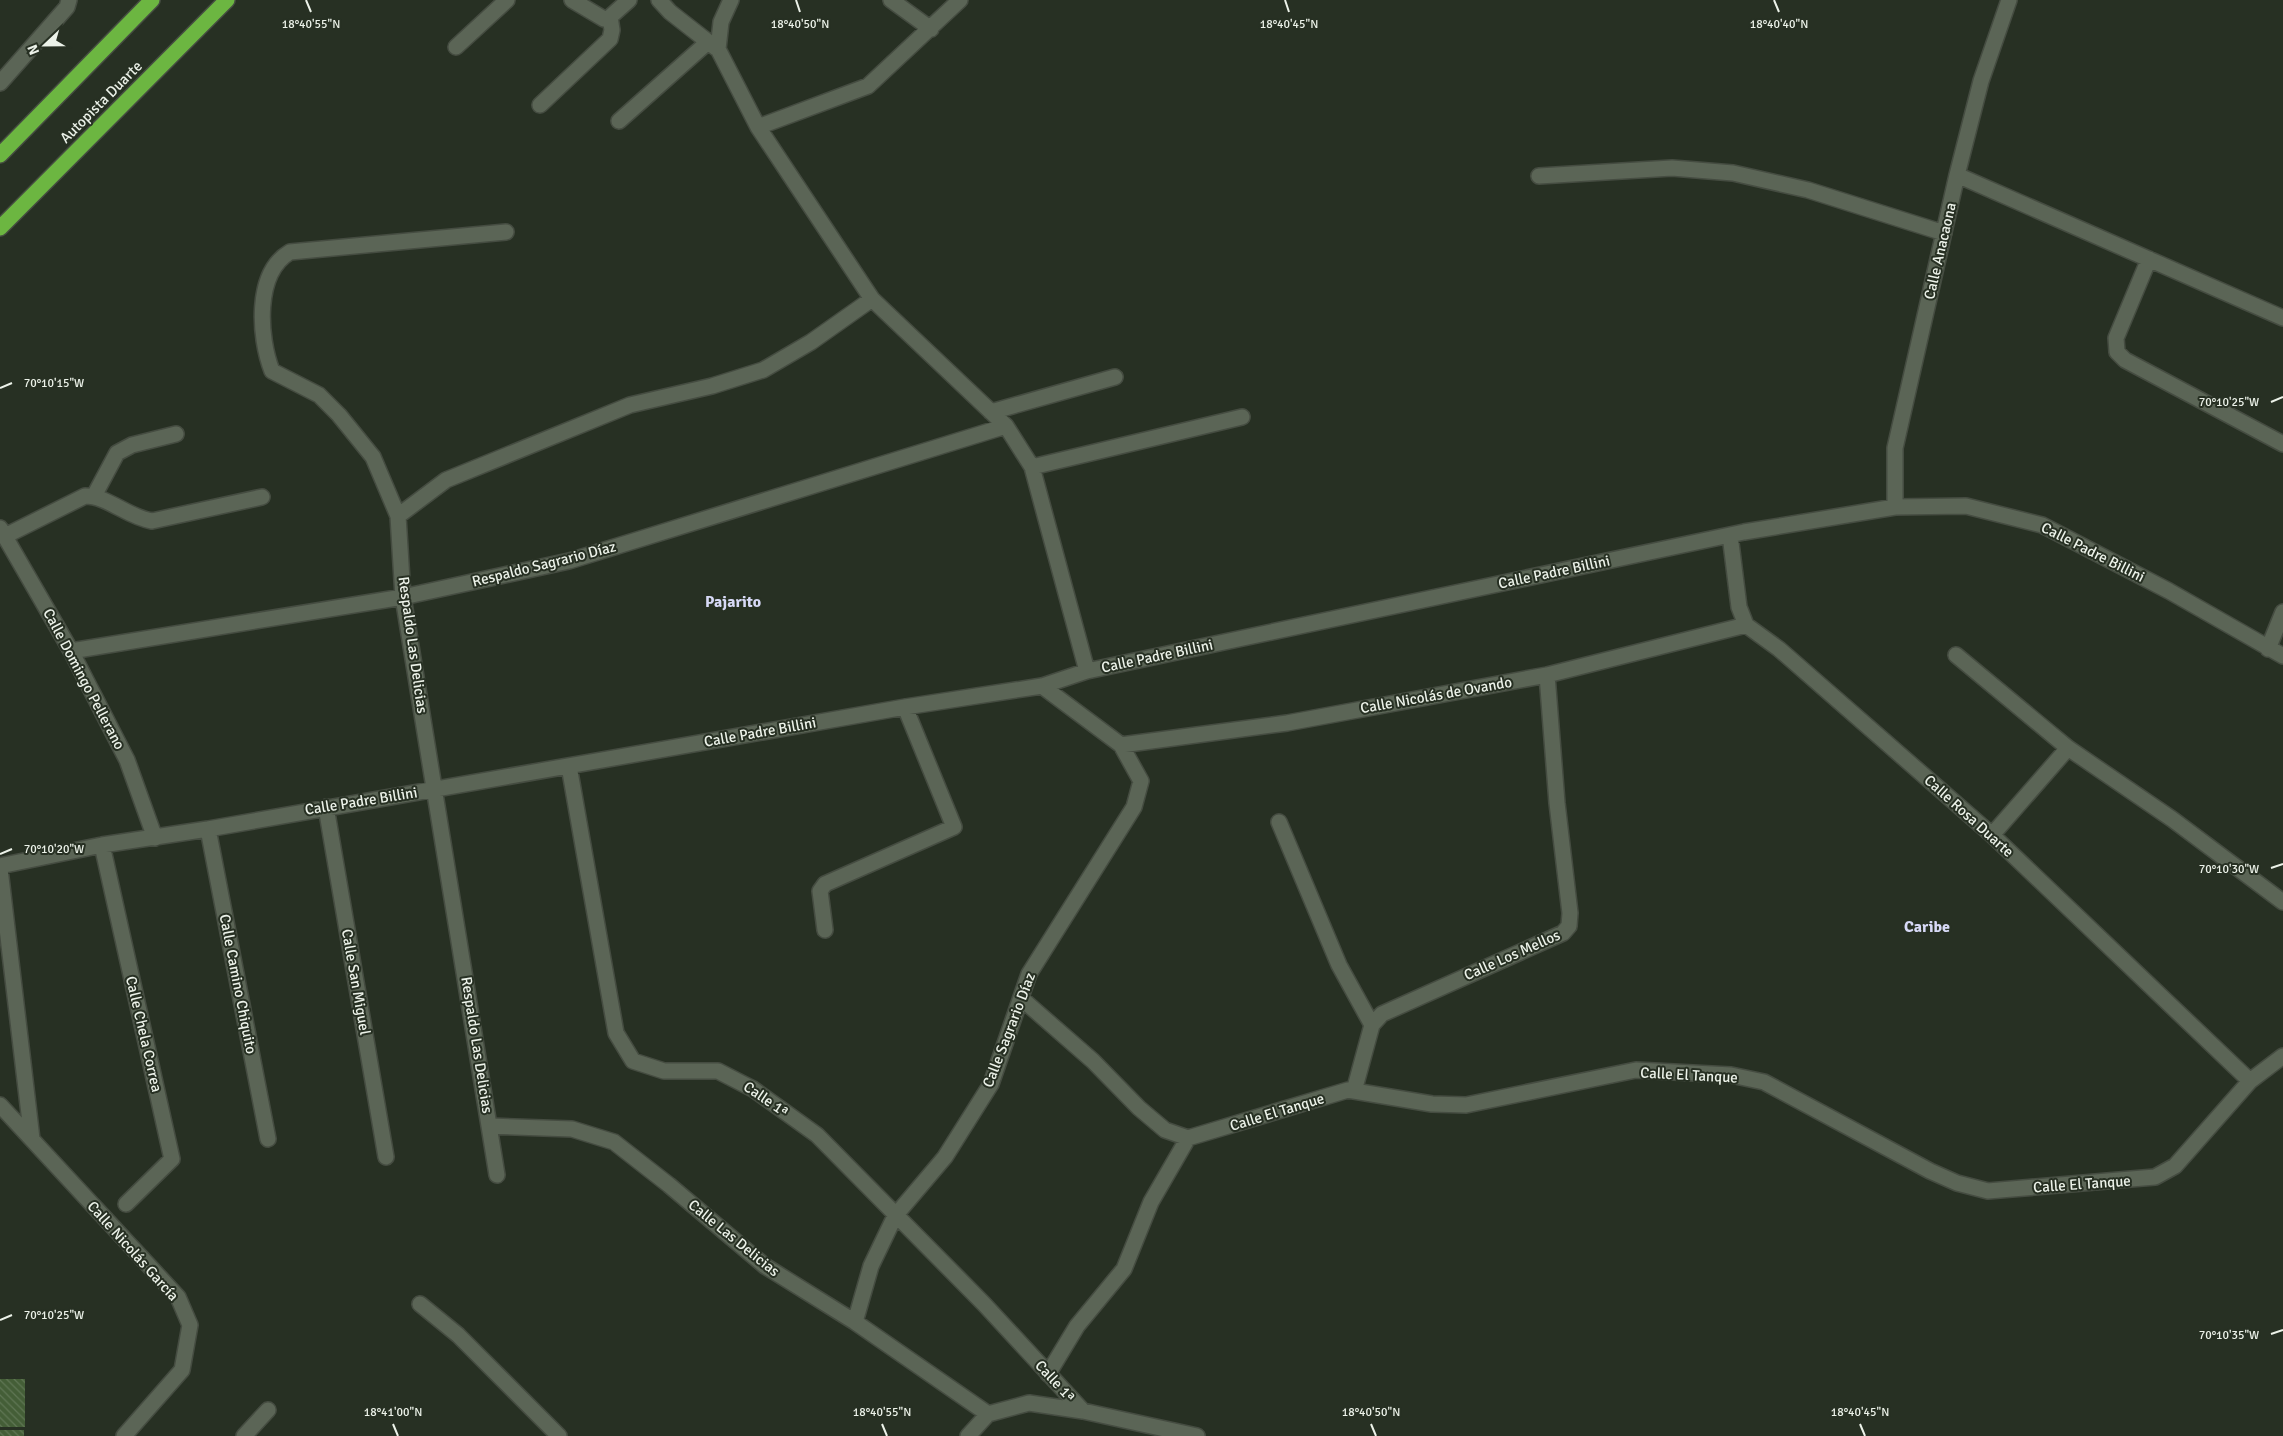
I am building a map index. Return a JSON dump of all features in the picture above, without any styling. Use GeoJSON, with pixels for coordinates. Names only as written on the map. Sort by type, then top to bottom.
{"type":"FeatureCollection","features":[{"type":"Feature","properties":{"kind":"highway"},"geometry":{"type":"LineString","coordinates":[[0,155],[152,0]]}},
{"type":"Feature","properties":{"kind":"highway","name":"Autopista Duarte"},"geometry":{"type":"LineString","coordinates":[[0,228],[227,0]]}},
{"type":"Feature","properties":{"kind":"street"},"geometry":{"type":"LineString","coordinates":[[0,82],[67,8],[69,0]]}},
{"type":"Feature","properties":{"kind":"street"},"geometry":{"type":"LineString","coordinates":[[456,47],[508,0]]}},
{"type":"Feature","properties":{"kind":"street"},"geometry":{"type":"LineString","coordinates":[[572,0],[598,17],[610,17],[629,0]]}},
{"type":"Feature","properties":{"kind":"street"},"geometry":{"type":"LineString","coordinates":[[659,0],[670,12],[713,46],[758,126],[872,298],[1006,426],[1032,467],[1087,671]]}},
{"type":"Feature","properties":{"kind":"street"},"geometry":{"type":"LineString","coordinates":[[619,121],[713,46],[731,0]]}},
{"type":"Feature","properties":{"kind":"street"},"geometry":{"type":"LineString","coordinates":[[891,0],[931,29]]}},
{"type":"Feature","properties":{"kind":"street"},"geometry":{"type":"LineString","coordinates":[[758,126],[868,86],[960,0]]}},
{"type":"Feature","properties":{"kind":"street","name":"Calle Anacaona"},"geometry":{"type":"LineString","coordinates":[[1895,507],[1895,448],[1957,176],[1981,81],[2009,0]]}},
{"type":"Feature","properties":{"kind":"street"},"geometry":{"type":"LineString","coordinates":[[540,105],[610,39],[612,30],[610,17]]}},
{"type":"Feature","properties":{"kind":"street"},"geometry":{"type":"LineString","coordinates":[[1540,176],[1672,168],[1733,173],[1808,190],[1944,233]]}},
{"type":"Feature","properties":{"kind":"street"},"geometry":{"type":"LineString","coordinates":[[1957,176],[2283,318]]}},
{"type":"Feature","properties":{"kind":"street","name":"Respaldo Las Delicias"},"geometry":{"type":"LineString","coordinates":[[498,1175],[403,597],[398,516],[373,457],[339,416],[319,395],[272,371],[268,360],[262,322],[264,295],[274,268],[282,257],[290,252],[506,232]]}},
{"type":"Feature","properties":{"kind":"street"},"geometry":{"type":"LineString","coordinates":[[2149,259],[2116,338],[2118,352],[2125,360],[2283,444]]}},
{"type":"Feature","properties":{"kind":"street"},"geometry":{"type":"LineString","coordinates":[[398,516],[446,480],[622,409],[712,386],[762,370],[811,342],[872,298]]}},
{"type":"Feature","properties":{"kind":"street"},"geometry":{"type":"LineString","coordinates":[[991,412],[1115,377]]}},
{"type":"Feature","properties":{"kind":"street"},"geometry":{"type":"LineString","coordinates":[[1032,467],[1242,417]]}},
{"type":"Feature","properties":{"kind":"street","name":"Respaldo Sagrario Díaz"},"geometry":{"type":"LineString","coordinates":[[71,651],[403,597],[569,561],[1006,426]]}},
{"type":"Feature","properties":{"kind":"street"},"geometry":{"type":"LineString","coordinates":[[94,496],[117,453],[132,444],[176,434]]}},
{"type":"Feature","properties":{"kind":"street"},"geometry":{"type":"LineString","coordinates":[[2,532],[85,496],[94,496],[137,518],[152,521],[262,497]]}},
{"type":"Feature","properties":{"kind":"street","name":"Calle Padre Billini"},"geometry":{"type":"LineString","coordinates":[[0,867],[102,845],[155,838],[326,806],[435,789],[905,707],[1042,686],[1087,671],[1730,535],[1895,507],[1966,506],[2042,525],[2169,591],[2283,656]]}},
{"type":"Feature","properties":{"kind":"street","name":"Calle Domingo Pellerano"},"geometry":{"type":"LineString","coordinates":[[2,532],[71,651],[127,760],[155,838]]}},
{"type":"Feature","properties":{"kind":"street"},"geometry":{"type":"LineString","coordinates":[[1730,535],[1739,607],[1746,625]]}},
{"type":"Feature","properties":{"kind":"street"},"geometry":{"type":"LineString","coordinates":[[2268,648],[2283,612]]}},
{"type":"Feature","properties":{"kind":"street","name":"Calle Nicolás de Ovando"},"geometry":{"type":"LineString","coordinates":[[1121,745],[1287,723],[1547,675],[1746,625]]}},
{"type":"Feature","properties":{"kind":"street","name":"Calle Rosa Duarte"},"geometry":{"type":"LineString","coordinates":[[1746,625],[1779,649],[1992,834],[2250,1081]]}},
{"type":"Feature","properties":{"kind":"street"},"geometry":{"type":"LineString","coordinates":[[1956,655],[2068,748],[2172,819],[2283,902]]}},
{"type":"Feature","properties":{"kind":"street","name":"Calle Los Mellos"},"geometry":{"type":"LineString","coordinates":[[1372,1025],[1382,1014],[1400,1004],[1563,933],[1569,926],[1570,913],[1547,675]]}},
{"type":"Feature","properties":{"kind":"street","name":"Calle Sagrario Díaz"},"geometry":{"type":"LineString","coordinates":[[855,1322],[871,1266],[895,1216],[945,1157],[992,1084],[1029,974],[1134,807],[1141,781],[1121,745],[1042,686]]}},
{"type":"Feature","properties":{"kind":"street"},"geometry":{"type":"LineString","coordinates":[[825,930],[820,891],[825,884],[950,831],[954,827],[905,707]]}},
{"type":"Feature","properties":{"kind":"street"},"geometry":{"type":"LineString","coordinates":[[1992,834],[2068,748]]}},
{"type":"Feature","properties":{"kind":"street","name":"Calle 1ª"},"geometry":{"type":"LineString","coordinates":[[569,766],[616,1033],[633,1061],[664,1071],[718,1071],[753,1089],[817,1135],[984,1304],[1083,1411]]}},
{"type":"Feature","properties":{"kind":"street","name":"Calle San Miguel"},"geometry":{"type":"LineString","coordinates":[[326,806],[386,1157]]}},
{"type":"Feature","properties":{"kind":"street"},"geometry":{"type":"LineString","coordinates":[[1279,822],[1339,965],[1372,1025],[1354,1091]]}},
{"type":"Feature","properties":{"kind":"street","name":"Calle Camino Chiquito"},"geometry":{"type":"LineString","coordinates":[[208,828],[268,1139]]}},
{"type":"Feature","properties":{"kind":"street","name":"Calle Chela Correa"},"geometry":{"type":"LineString","coordinates":[[102,845],[172,1159],[126,1204]]}},
{"type":"Feature","properties":{"kind":"street"},"geometry":{"type":"LineString","coordinates":[[0,867],[32,1139]]}},
{"type":"Feature","properties":{"kind":"street"},"geometry":{"type":"LineString","coordinates":[[1022,999],[1093,1061],[1139,1108],[1165,1130],[1188,1138],[1152,1202],[1124,1269],[1077,1326],[1048,1374]]}},
{"type":"Feature","properties":{"kind":"street","name":"Calle El Tanque"},"geometry":{"type":"LineString","coordinates":[[1188,1138],[1348,1090],[1432,1104],[1466,1104],[1636,1070],[1730,1075],[1764,1082],[1930,1171],[1957,1182],[1988,1191],[2155,1177],[2175,1166],[2250,1081],[2283,1056]]}},
{"type":"Feature","properties":{"kind":"street","name":"Calle Nicolás García"},"geometry":{"type":"LineString","coordinates":[[0,1105],[178,1297],[190,1325],[182,1370],[124,1436]]}},
{"type":"Feature","properties":{"kind":"street","name":"Calle Las Delicias"},"geometry":{"type":"LineString","coordinates":[[490,1126],[572,1129],[614,1142],[765,1266],[855,1322],[988,1414]]}},
{"type":"Feature","properties":{"kind":"street"},"geometry":{"type":"LineString","coordinates":[[420,1304],[458,1335],[559,1436]]}},
{"type":"Feature","properties":{"kind":"street"},"geometry":{"type":"LineString","coordinates":[[968,1436],[988,1414],[1029,1403],[1083,1411],[1197,1436]]}},
{"type":"Feature","properties":{"kind":"street"},"geometry":{"type":"LineString","coordinates":[[244,1436],[268,1410]]}},
{"type":"Feature","properties":{"kind":"building"},"geometry":{"type":"Polygon","coordinates":[[[0,1379],[25,1379],[25,1427],[0,1427],[0,1379]]]}},
{"type":"Feature","properties":{"kind":"building"},"geometry":{"type":"Polygon","coordinates":[[[0,1430],[24,1430],[24,1436],[0,1436],[0,1430]]]}},
{"type":"Feature","properties":{"kind":"district","name":"Pajarito"},"geometry":{"type":"Point","coordinates":[733,601]}},
{"type":"Feature","properties":{"kind":"district","name":"Caribe"},"geometry":{"type":"Point","coordinates":[1927,926]}}]}
